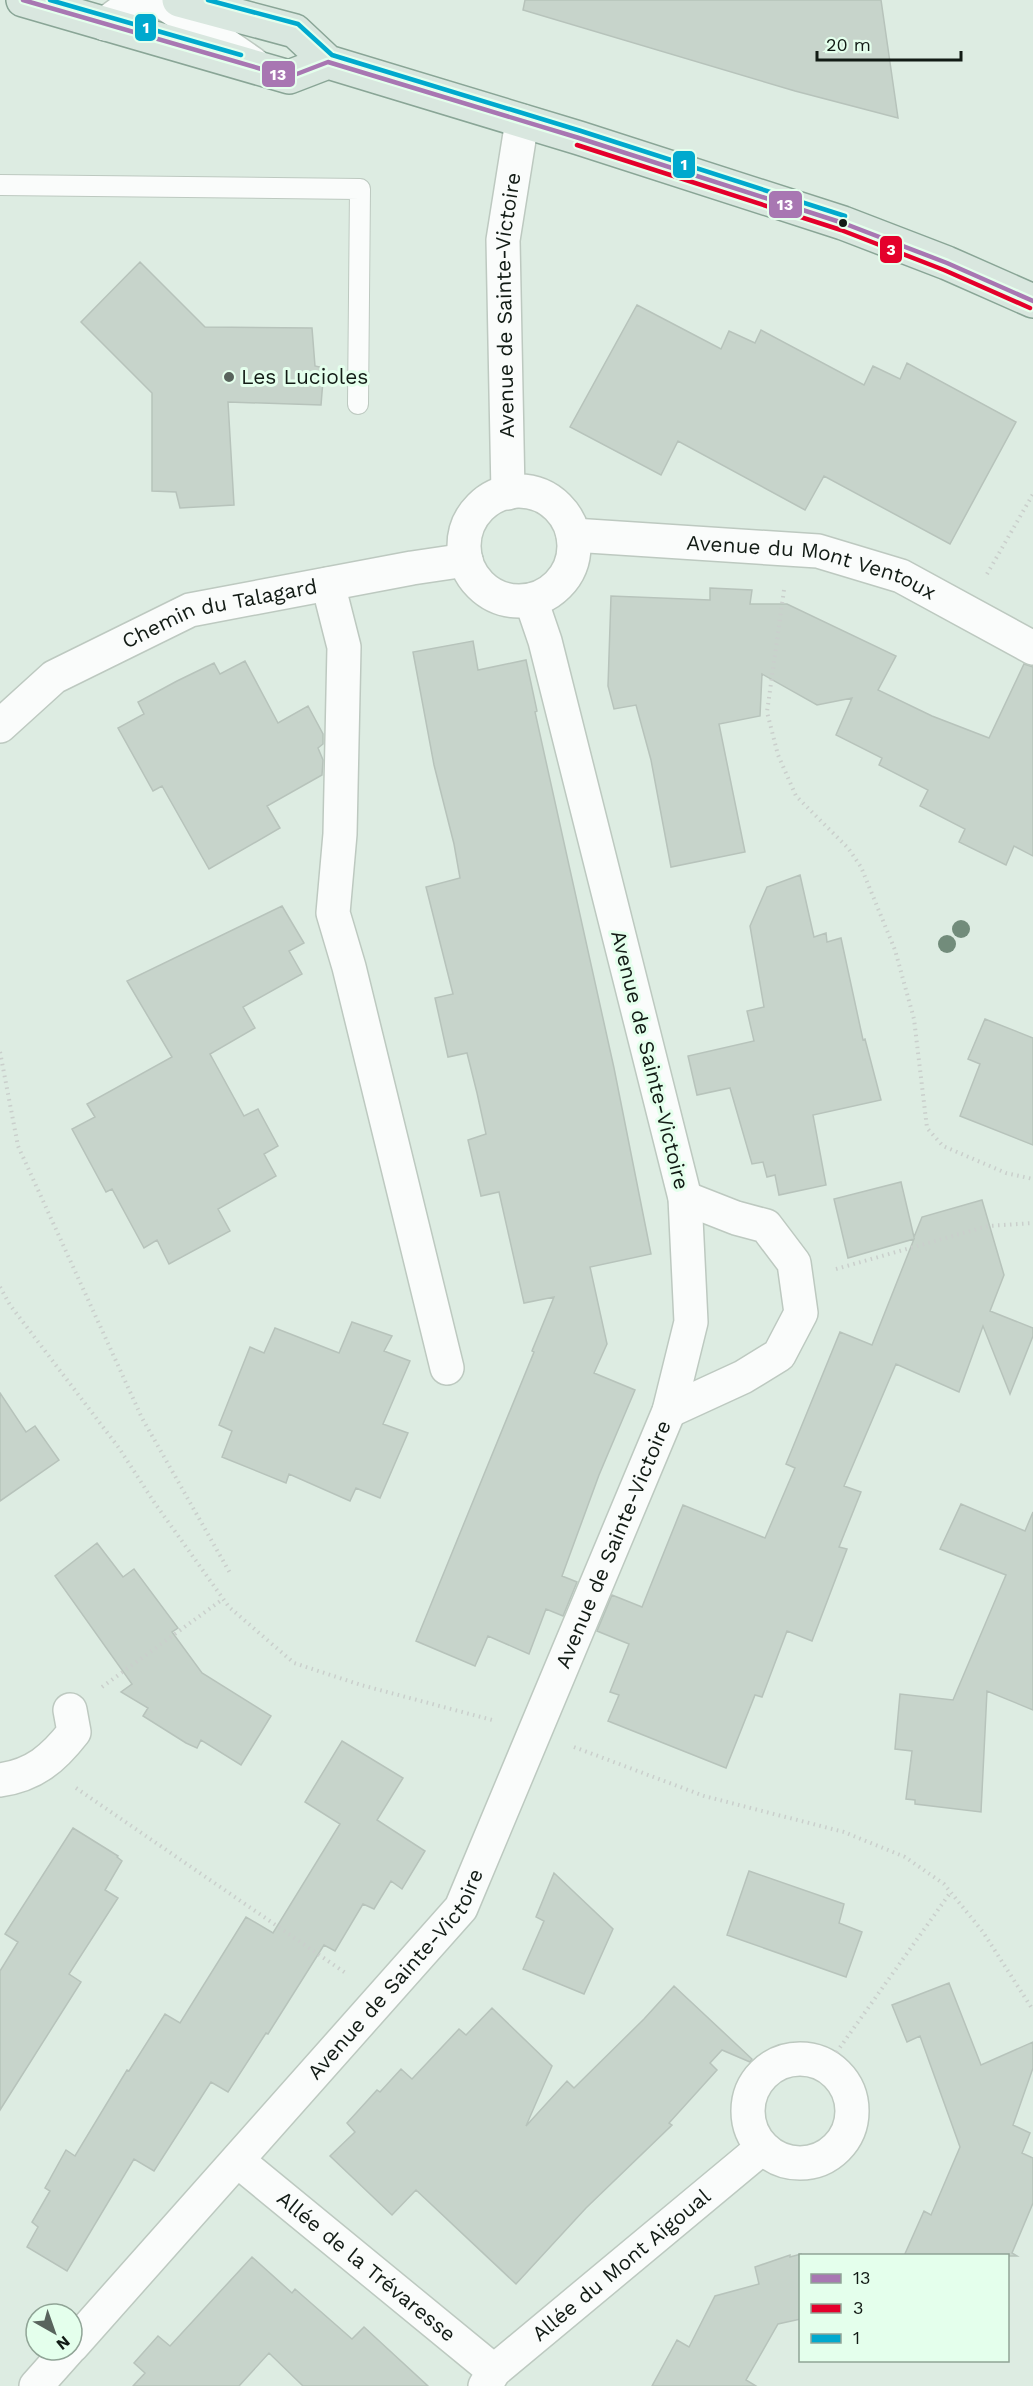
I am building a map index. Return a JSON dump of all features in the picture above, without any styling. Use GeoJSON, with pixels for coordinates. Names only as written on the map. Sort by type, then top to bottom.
{"type":"FeatureCollection","features":[{"type":"Feature","properties":{"kind":"main road"},"geometry":{"type":"LineString","coordinates":[[23,0],[289,76],[328,62]]}},
{"type":"Feature","properties":{"kind":"main road"},"geometry":{"type":"LineString","coordinates":[[179,0],[295,31],[328,62],[843,223],[947,263],[1033,301]]}},
{"type":"Feature","properties":{"kind":"street"},"geometry":{"type":"LineString","coordinates":[[105,24],[138,0]]}},
{"type":"Feature","properties":{"kind":"street"},"geometry":{"type":"LineString","coordinates":[[160,0],[257,67]]}},
{"type":"Feature","properties":{"kind":"street","name":"Avenue de Sainte-Victoire"},"geometry":{"type":"LineString","coordinates":[[508,493],[503,240],[522,121]]}},
{"type":"Feature","properties":{"kind":"street"},"geometry":{"type":"LineString","coordinates":[[525,492],[542,496],[556,506],[567,519],[573,536],[574,552],[569,569],[560,583],[547,594],[531,600],[514,601],[497,597],[483,588],[472,576],[466,560],[464,542],[468,525],[477,510],[491,499],[508,493],[525,492]]}},
{"type":"Feature","properties":{"kind":"street","name":"Avenue du Mont Ventoux"},"geometry":{"type":"LineString","coordinates":[[573,536],[819,551],[901,576],[1033,648]]}},
{"type":"Feature","properties":{"kind":"street","name":"Chemin du Talagard"},"geometry":{"type":"LineString","coordinates":[[0,726],[54,677],[190,609],[466,560]]}},
{"type":"Feature","properties":{"kind":"street"},"geometry":{"type":"LineString","coordinates":[[328,584],[344,646],[340,834],[333,913],[349,967],[447,1368]]}},
{"type":"Feature","properties":{"kind":"street","name":"Avenue de Sainte-Victoire"},"geometry":{"type":"LineString","coordinates":[[84,2333],[461,1908],[669,1411],[691,1322],[685,1198],[545,641],[531,600]]}},
{"type":"Feature","properties":{"kind":"street"},"geometry":{"type":"LineString","coordinates":[[669,1411],[743,1377],[779,1355],[801,1313],[794,1263],[766,1226],[736,1218],[685,1198]]}},
{"type":"Feature","properties":{"kind":"street"},"geometry":{"type":"LineString","coordinates":[[0,1780],[43,1766],[74,1732],[70,1710]]}},
{"type":"Feature","properties":{"kind":"street"},"geometry":{"type":"LineString","coordinates":[[795,2060],[811,2061],[826,2067],[839,2077],[848,2092],[852,2109],[849,2127],[841,2143],[828,2155],[811,2162],[793,2163],[777,2158],[762,2148],[752,2134],[748,2118],[749,2102],[755,2086],[764,2073],[778,2064],[795,2060]]}},
{"type":"Feature","properties":{"kind":"street","name":"Allée du Mont Aigoual"},"geometry":{"type":"LineString","coordinates":[[490,2379],[762,2148]]}},
{"type":"Feature","properties":{"kind":"street","name":"Allée de la Trévaresse"},"geometry":{"type":"LineString","coordinates":[[238,2161],[490,2379]]}},
{"type":"Feature","properties":{"kind":"street"},"geometry":{"type":"LineString","coordinates":[[36,2386],[57,2362]]}},
{"type":"Feature","properties":{"kind":"lane"},"geometry":{"type":"LineString","coordinates":[[0,185],[360,189],[358,404]]}},
{"type":"Feature","properties":{"kind":"path"},"geometry":{"type":"LineString","coordinates":[[966,611],[1033,494]]}},
{"type":"Feature","properties":{"kind":"path"},"geometry":{"type":"LineString","coordinates":[[790,548],[766,712],[778,755],[796,796],[840,840],[861,867],[895,950],[914,1019],[927,1128],[943,1146],[1006,1173],[1033,1179]]}},
{"type":"Feature","properties":{"kind":"path"},"geometry":{"type":"LineString","coordinates":[[0,1052],[18,1146],[141,1418],[230,1573]]}},
{"type":"Feature","properties":{"kind":"path"},"geometry":{"type":"LineString","coordinates":[[798,1290],[831,1270],[988,1226],[1033,1223]]}},
{"type":"Feature","properties":{"kind":"path"},"geometry":{"type":"LineString","coordinates":[[0,1287],[10,1305],[119,1448],[160,1511],[229,1607],[294,1663],[361,1685],[507,1724]]}},
{"type":"Feature","properties":{"kind":"path"},"geometry":{"type":"LineString","coordinates":[[70,1710],[223,1599]]}},
{"type":"Feature","properties":{"kind":"path"},"geometry":{"type":"LineString","coordinates":[[567,1744],[704,1796],[844,1832],[905,1857],[944,1884],[982,1932],[1033,2010]]}},
{"type":"Feature","properties":{"kind":"path"},"geometry":{"type":"LineString","coordinates":[[43,1766],[382,1998]]}},
{"type":"Feature","properties":{"kind":"path"},"geometry":{"type":"LineString","coordinates":[[826,2067],[950,1893]]}},
{"type":"Feature","properties":{"kind":"building"},"geometry":{"type":"Polygon","coordinates":[[[525,0],[881,0],[898,118],[795,91],[523,10],[525,0]]]}},
{"type":"Feature","properties":{"kind":"building","name":"Les Lucioles"},"geometry":{"type":"Polygon","coordinates":[[[140,262],[205,327],[312,328],[315,366],[324,368],[321,405],[228,402],[234,505],[180,508],[176,492],[152,491],[152,393],[81,322],[140,262]]]}},
{"type":"Feature","properties":{"kind":"building"},"geometry":{"type":"Polygon","coordinates":[[[637,305],[721,349],[729,331],[755,343],[761,330],[864,385],[873,366],[900,379],[907,363],[1016,422],[950,544],[824,476],[805,510],[678,441],[661,475],[570,427],[637,305]]]}},
{"type":"Feature","properties":{"kind":"building"},"geometry":{"type":"Polygon","coordinates":[[[710,588],[752,590],[750,604],[787,604],[896,656],[878,690],[932,716],[989,738],[1024,664],[1033,667],[1033,856],[1014,846],[1006,865],[959,842],[965,829],[920,806],[928,790],[879,765],[882,758],[836,735],[852,698],[817,705],[762,674],[760,716],[719,724],[745,852],[671,867],[651,760],[636,705],[614,709],[608,686],[611,596],[710,600],[710,588]]]}},
{"type":"Feature","properties":{"kind":"building"},"geometry":{"type":"Polygon","coordinates":[[[473,641],[478,670],[526,660],[537,711],[535,712],[614,1068],[651,1254],[590,1267],[607,1344],[594,1373],[635,1390],[599,1475],[562,1576],[577,1582],[563,1616],[546,1609],[529,1654],[488,1636],[475,1666],[416,1641],[534,1352],[532,1351],[554,1297],[524,1303],[499,1192],[481,1196],[468,1140],[486,1134],[477,1093],[467,1053],[448,1057],[435,998],[453,994],[426,887],[460,878],[434,765],[413,652],[473,641]]]}},
{"type":"Feature","properties":{"kind":"building"},"geometry":{"type":"Polygon","coordinates":[[[245,661],[278,723],[308,706],[323,734],[323,744],[318,748],[323,760],[322,775],[267,806],[280,828],[209,869],[162,786],[153,791],[118,728],[144,714],[138,702],[177,681],[214,663],[220,674],[245,661]]]}},
{"type":"Feature","properties":{"kind":"building"},"geometry":{"type":"Polygon","coordinates":[[[800,875],[814,937],[826,933],[827,942],[841,938],[863,1040],[865,1039],[881,1100],[813,1115],[826,1185],[779,1195],[775,1175],[767,1177],[763,1162],[752,1164],[730,1088],[697,1095],[688,1056],[754,1041],[747,1011],[764,1007],[750,926],[767,887],[800,875]]]}},
{"type":"Feature","properties":{"kind":"building"},"geometry":{"type":"Polygon","coordinates":[[[282,906],[304,943],[289,951],[302,974],[243,1007],[255,1028],[210,1054],[244,1116],[258,1109],[278,1146],[264,1154],[276,1176],[218,1209],[230,1231],[169,1264],[157,1240],[144,1248],[112,1189],[106,1192],[72,1129],[95,1117],[87,1104],[172,1057],[127,981],[282,906]]]}},
{"type":"Feature","properties":{"kind":"building"},"geometry":{"type":"Polygon","coordinates":[[[985,1019],[1033,1038],[1033,1145],[960,1116],[980,1064],[968,1059],[985,1019]]]}},
{"type":"Feature","properties":{"kind":"building"},"geometry":{"type":"Polygon","coordinates":[[[901,1182],[914,1237],[922,1217],[982,1200],[1004,1275],[990,1311],[1033,1328],[1033,1336],[1010,1394],[983,1326],[959,1392],[896,1364],[844,1486],[861,1492],[839,1547],[847,1549],[812,1641],[787,1631],[762,1697],[755,1695],[726,1768],[608,1721],[619,1695],[610,1692],[629,1644],[597,1631],[612,1595],[642,1607],[683,1505],[765,1538],[795,1468],[786,1464],[840,1332],[872,1345],[914,1239],[848,1258],[834,1199],[901,1182]]]}},
{"type":"Feature","properties":{"kind":"building"},"geometry":{"type":"Polygon","coordinates":[[[352,1322],[392,1336],[384,1351],[410,1361],[383,1424],[408,1433],[380,1498],[356,1488],[350,1501],[289,1474],[286,1483],[222,1457],[232,1431],[219,1425],[250,1347],[264,1353],[275,1328],[339,1353],[352,1322]]]}},
{"type":"Feature","properties":{"kind":"building"},"geometry":{"type":"Polygon","coordinates":[[[0,1393],[26,1432],[35,1426],[59,1460],[0,1501],[0,1393]]]}},
{"type":"Feature","properties":{"kind":"building"},"geometry":{"type":"Polygon","coordinates":[[[961,1504],[1025,1531],[1033,1512],[1033,1710],[987,1691],[981,1812],[915,1804],[915,1800],[906,1799],[912,1751],[895,1749],[900,1694],[953,1700],[1006,1575],[940,1549],[961,1504]]]}},
{"type":"Feature","properties":{"kind":"building"},"geometry":{"type":"Polygon","coordinates":[[[97,1543],[123,1577],[134,1569],[178,1628],[172,1632],[202,1673],[271,1716],[241,1765],[201,1740],[197,1748],[186,1743],[143,1716],[148,1708],[121,1692],[132,1684],[55,1576],[97,1543]]]}},
{"type":"Feature","properties":{"kind":"building"},"geometry":{"type":"Polygon","coordinates":[[[342,1741],[403,1778],[377,1820],[425,1851],[402,1889],[391,1881],[374,1909],[363,1904],[335,1951],[324,1945],[228,2092],[211,2082],[154,2171],[134,2159],[67,2271],[27,2247],[38,2227],[32,2222],[50,2191],[45,2188],[66,2150],[75,2156],[127,2070],[129,2071],[165,2014],[180,2023],[246,1917],[273,1933],[340,1824],[305,1802],[342,1741]]]}},
{"type":"Feature","properties":{"kind":"building"},"geometry":{"type":"Polygon","coordinates":[[[73,1828],[118,1856],[122,1861],[105,1890],[118,1898],[69,1974],[81,1982],[0,2110],[0,1971],[18,1942],[5,1934],[73,1828]]]}},
{"type":"Feature","properties":{"kind":"building"},"geometry":{"type":"Polygon","coordinates":[[[749,1871],[844,1904],[839,1923],[862,1932],[846,1977],[727,1935],[749,1871]]]}},
{"type":"Feature","properties":{"kind":"building"},"geometry":{"type":"Polygon","coordinates":[[[554,1873],[613,1929],[584,1994],[523,1969],[544,1921],[536,1917],[554,1873]]]}},
{"type":"Feature","properties":{"kind":"building"},"geometry":{"type":"Polygon","coordinates":[[[949,1983],[981,2065],[1033,2042],[1033,2068],[1013,2125],[1030,2133],[1022,2153],[1033,2158],[1033,2203],[1012,2253],[1017,2256],[1009,2256],[1009,2254],[905,2254],[924,2211],[931,2215],[960,2147],[920,2036],[907,2042],[892,2005],[949,1983]]]}},
{"type":"Feature","properties":{"kind":"building"},"geometry":{"type":"Polygon","coordinates":[[[674,1986],[752,2059],[750,2062],[722,2050],[710,2063],[717,2070],[669,2123],[672,2125],[586,2208],[516,2284],[416,2190],[392,2215],[330,2156],[355,2132],[347,2123],[377,2090],[380,2092],[401,2069],[412,2079],[459,2029],[466,2035],[492,2008],[552,2066],[526,2126],[567,2081],[574,2088],[674,1986]]]}},
{"type":"Feature","properties":{"kind":"building"},"geometry":{"type":"Polygon","coordinates":[[[790,2255],[790,2257],[799,2255],[799,2319],[778,2324],[746,2380],[756,2386],[652,2386],[677,2340],[689,2347],[715,2296],[759,2284],[755,2267],[790,2255]]]}},
{"type":"Feature","properties":{"kind":"building"},"geometry":{"type":"Polygon","coordinates":[[[252,2257],[292,2293],[295,2289],[352,2339],[364,2327],[428,2386],[303,2386],[269,2353],[239,2386],[133,2386],[145,2373],[134,2363],[158,2336],[170,2346],[252,2257]]]}},
{"type":"Feature","properties":{"kind":"transit line","name":"13"},"geometry":{"type":"LineString","coordinates":[[23,0],[289,77],[328,62],[579,138],[843,223],[947,263],[1033,301]]}},
{"type":"Feature","properties":{"kind":"transit line","name":"1"},"geometry":{"type":"LineString","coordinates":[[50,0],[241,55]]}},
{"type":"Feature","properties":{"kind":"transit line","name":"1"},"geometry":{"type":"LineString","coordinates":[[208,0],[298,24],[332,55],[581,131],[845,216]]}},
{"type":"Feature","properties":{"kind":"transit line","name":"3"},"geometry":{"type":"LineString","coordinates":[[577,145],[841,230],[944,270],[1030,308]]}},
{"type":"Feature","properties":{"kind":"place","name":"Les Lucioles"},"geometry":{"type":"Point","coordinates":[229,377]}}]}
